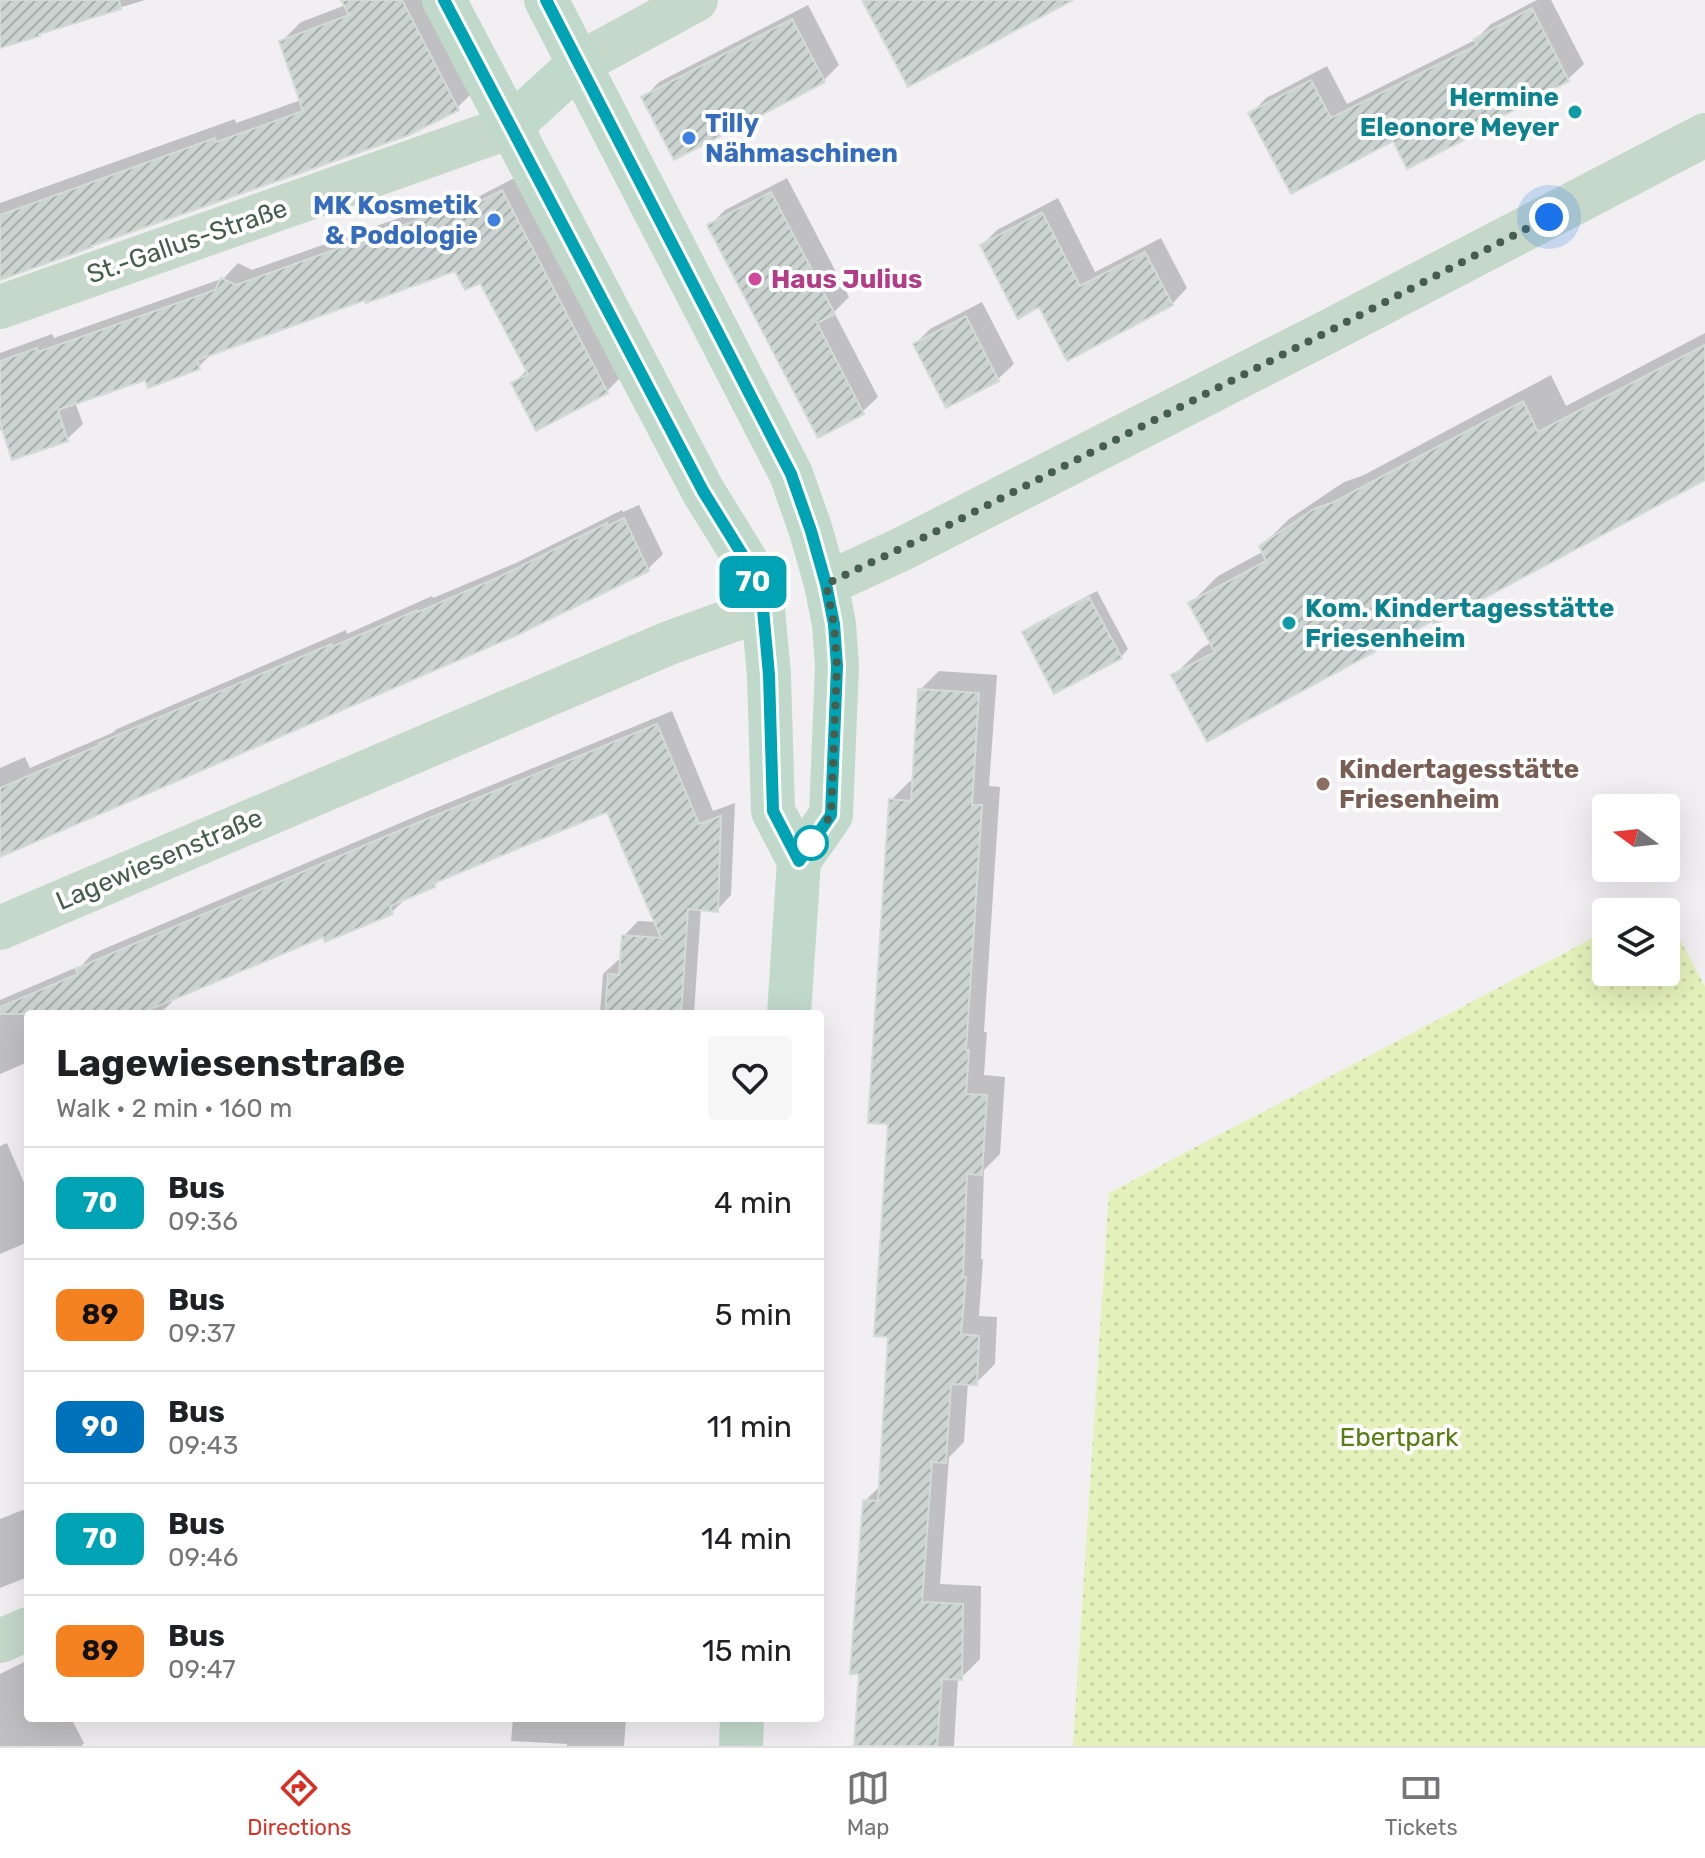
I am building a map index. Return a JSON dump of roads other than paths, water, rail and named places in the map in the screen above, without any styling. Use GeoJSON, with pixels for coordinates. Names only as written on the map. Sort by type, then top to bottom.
{"type":"FeatureCollection","features":[{"type":"Feature","properties":{"kind":"main road"},"geometry":{"type":"LineString","coordinates":[[444,0],[703,491],[745,559],[763,609],[769,675],[773,811],[799,861]]}},
{"type":"Feature","properties":{"kind":"main road"},"geometry":{"type":"LineString","coordinates":[[546,0],[791,474],[826,584],[834,624],[837,666],[831,815],[799,861],[789,1010]]}},
{"type":"Feature","properties":{"kind":"main road"},"geometry":{"type":"LineString","coordinates":[[510,127],[580,63]]}},
{"type":"Feature","properties":{"kind":"main road"},"geometry":{"type":"LineString","coordinates":[[763,609],[826,584]]}},
{"type":"Feature","properties":{"kind":"main road"},"geometry":{"type":"LineString","coordinates":[[741,1746],[742,1722]]}},
{"type":"Feature","properties":{"kind":"street"},"geometry":{"type":"LineString","coordinates":[[580,63],[696,0]]}},
{"type":"Feature","properties":{"kind":"street","name":"St.-Gallus-Straße"},"geometry":{"type":"LineString","coordinates":[[0,307],[510,127]]}},
{"type":"Feature","properties":{"kind":"street"},"geometry":{"type":"LineString","coordinates":[[826,584],[916,542],[1289,352],[1705,135]]}},
{"type":"Feature","properties":{"kind":"street","name":"Lagewiesenstraße"},"geometry":{"type":"LineString","coordinates":[[0,928],[669,643],[763,609]]}},
{"type":"Feature","properties":{"kind":"street"},"geometry":{"type":"LineString","coordinates":[[0,1641],[24,1631]]}},
{"type":"Feature","properties":{"kind":"place","name":"Hermine Eleonore Meyer"},"geometry":{"type":"Point","coordinates":[1575,112]}},
{"type":"Feature","properties":{"kind":"place","name":"Tilly Nähmaschinen"},"geometry":{"type":"Point","coordinates":[689,138]}},
{"type":"Feature","properties":{"kind":"place","name":"MK Kosmetik & Podologie"},"geometry":{"type":"Point","coordinates":[494,220]}},
{"type":"Feature","properties":{"kind":"place","name":"Haus Julius"},"geometry":{"type":"Point","coordinates":[755,279]}},
{"type":"Feature","properties":{"kind":"place","name":"Kom. Kindertagesstätte Friesenheim"},"geometry":{"type":"Point","coordinates":[1289,623]}},
{"type":"Feature","properties":{"kind":"place","name":"Kindertagesstätte Friesenheim"},"geometry":{"type":"Point","coordinates":[1323,784]}},
{"type":"Feature","properties":{"kind":"park label","name":"Ebertpark"},"geometry":{"type":"Point","coordinates":[1399,1437]}}]}
